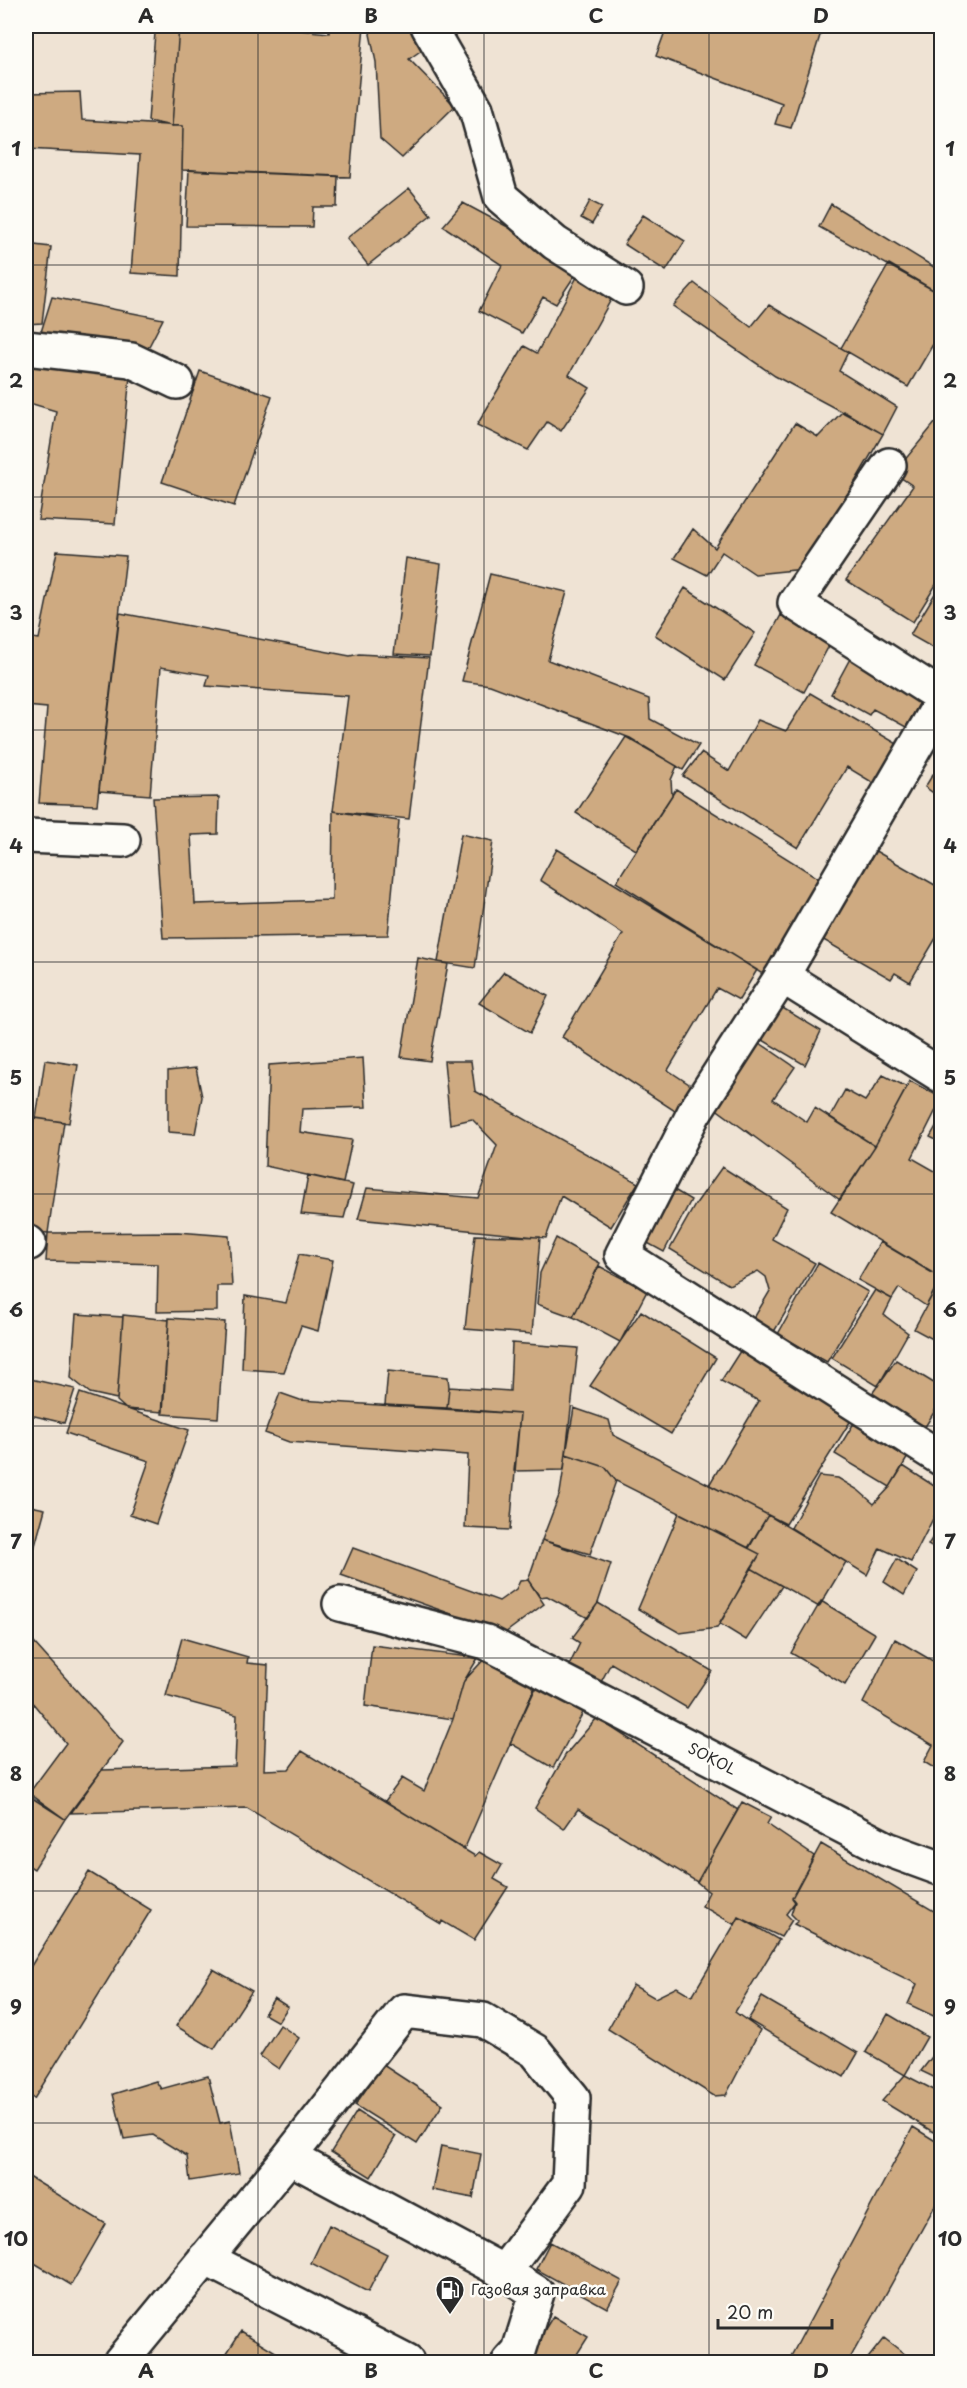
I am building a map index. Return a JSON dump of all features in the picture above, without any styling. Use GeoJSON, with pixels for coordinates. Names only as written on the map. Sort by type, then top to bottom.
{"type":"FeatureCollection","features":[{"type":"Feature","properties":{"kind":"street"},"geometry":{"type":"LineString","coordinates":[[428,26],[476,109],[501,197],[555,243],[626,288]]}},
{"type":"Feature","properties":{"kind":"street"},"geometry":{"type":"LineString","coordinates":[[26,348],[130,360],[177,382]]}},
{"type":"Feature","properties":{"kind":"street"},"geometry":{"type":"LineString","coordinates":[[889,465],[795,603],[942,699],[782,976],[694,1113],[622,1255],[942,1459]]}},
{"type":"Feature","properties":{"kind":"street"},"geometry":{"type":"LineString","coordinates":[[26,836],[123,840]]}},
{"type":"Feature","properties":{"kind":"street"},"geometry":{"type":"LineString","coordinates":[[782,976],[942,1076]]}},
{"type":"Feature","properties":{"kind":"street","name":"SOKOL"},"geometry":{"type":"LineString","coordinates":[[340,1604],[486,1642],[887,1849],[942,1869]]}},
{"type":"Feature","properties":{"kind":"street"},"geometry":{"type":"LineString","coordinates":[[120,2362],[289,2157],[404,2011],[483,2020],[535,2051],[573,2098],[569,2184],[504,2272]]}},
{"type":"Feature","properties":{"kind":"street"},"geometry":{"type":"LineString","coordinates":[[289,2157],[504,2272],[537,2294],[519,2350],[509,2362]]}},
{"type":"Feature","properties":{"kind":"street"},"geometry":{"type":"LineString","coordinates":[[205,2258],[407,2362]]}},
{"type":"Feature","properties":{"kind":"building"},"geometry":{"type":"Polygon","coordinates":[[[90,26],[179,26],[172,126],[148,121],[155,33],[90,26]]]}},
{"type":"Feature","properties":{"kind":"building"},"geometry":{"type":"Polygon","coordinates":[[[179,26],[257,26],[329,33],[329,26],[364,26],[350,177],[182,170],[183,126],[172,126],[179,26]]]}},
{"type":"Feature","properties":{"kind":"building"},"geometry":{"type":"Polygon","coordinates":[[[373,26],[400,26],[419,31],[426,47],[409,59],[455,106],[402,158],[380,139],[376,62],[370,34],[373,26]]]}},
{"type":"Feature","properties":{"kind":"building"},"geometry":{"type":"Polygon","coordinates":[[[667,26],[823,26],[791,128],[775,124],[782,103],[656,56],[667,26]]]}},
{"type":"Feature","properties":{"kind":"building"},"geometry":{"type":"Polygon","coordinates":[[[80,92],[82,120],[183,126],[180,276],[131,273],[140,155],[26,149],[26,93],[80,92]]]}},
{"type":"Feature","properties":{"kind":"building"},"geometry":{"type":"Polygon","coordinates":[[[189,170],[338,176],[337,207],[313,207],[312,227],[186,226],[189,170]]]}},
{"type":"Feature","properties":{"kind":"building"},"geometry":{"type":"Polygon","coordinates":[[[409,188],[431,215],[368,265],[347,238],[409,188]]]}},
{"type":"Feature","properties":{"kind":"building"},"geometry":{"type":"Polygon","coordinates":[[[590,201],[602,207],[592,224],[581,218],[590,201]]]}},
{"type":"Feature","properties":{"kind":"building"},"geometry":{"type":"Polygon","coordinates":[[[463,203],[581,266],[556,304],[543,297],[522,333],[479,311],[502,265],[443,226],[463,203]]]}},
{"type":"Feature","properties":{"kind":"building"},"geometry":{"type":"Polygon","coordinates":[[[831,204],[942,272],[942,295],[819,227],[831,204]]]}},
{"type":"Feature","properties":{"kind":"building"},"geometry":{"type":"Polygon","coordinates":[[[643,215],[685,241],[666,271],[624,244],[643,215]]]}},
{"type":"Feature","properties":{"kind":"building"},"geometry":{"type":"Polygon","coordinates":[[[26,244],[51,247],[42,323],[26,324],[26,244]]]}},
{"type":"Feature","properties":{"kind":"building"},"geometry":{"type":"Polygon","coordinates":[[[889,264],[942,295],[942,329],[908,387],[841,348],[889,264]]]}},
{"type":"Feature","properties":{"kind":"building"},"geometry":{"type":"Polygon","coordinates":[[[577,277],[613,296],[569,375],[590,388],[561,431],[547,422],[528,450],[477,425],[524,346],[537,353],[577,277]]]}},
{"type":"Feature","properties":{"kind":"building"},"geometry":{"type":"Polygon","coordinates":[[[694,283],[751,327],[769,305],[848,352],[839,371],[897,407],[883,434],[775,376],[673,306],[694,283]]]}},
{"type":"Feature","properties":{"kind":"building"},"geometry":{"type":"Polygon","coordinates":[[[52,297],[163,319],[145,354],[41,332],[52,297]]]}},
{"type":"Feature","properties":{"kind":"building"},"geometry":{"type":"Polygon","coordinates":[[[26,361],[131,366],[115,524],[38,520],[56,411],[26,402],[26,361]]]}},
{"type":"Feature","properties":{"kind":"building"},"geometry":{"type":"Polygon","coordinates":[[[200,371],[272,396],[234,506],[162,482],[200,371]]]}},
{"type":"Feature","properties":{"kind":"building"},"geometry":{"type":"Polygon","coordinates":[[[843,411],[883,434],[804,569],[755,574],[722,552],[707,575],[674,558],[693,529],[715,548],[795,423],[818,437],[843,411]]]}},
{"type":"Feature","properties":{"kind":"building"},"geometry":{"type":"Polygon","coordinates":[[[935,423],[942,428],[942,575],[913,622],[846,580],[913,486],[894,473],[935,423]]]}},
{"type":"Feature","properties":{"kind":"building"},"geometry":{"type":"Polygon","coordinates":[[[57,551],[126,556],[97,805],[39,803],[47,708],[26,706],[26,637],[39,639],[57,551]]]}},
{"type":"Feature","properties":{"kind":"building"},"geometry":{"type":"Polygon","coordinates":[[[406,558],[441,564],[430,656],[394,654],[406,558]]]}},
{"type":"Feature","properties":{"kind":"building"},"geometry":{"type":"Polygon","coordinates":[[[490,574],[567,592],[548,660],[649,699],[650,719],[699,745],[683,770],[630,738],[490,685],[462,681],[490,574]]]}},
{"type":"Feature","properties":{"kind":"building"},"geometry":{"type":"Polygon","coordinates":[[[942,582],[942,653],[910,635],[942,582]]]}},
{"type":"Feature","properties":{"kind":"building"},"geometry":{"type":"Polygon","coordinates":[[[685,588],[755,633],[725,680],[655,635],[685,588]]]}},
{"type":"Feature","properties":{"kind":"building"},"geometry":{"type":"Polygon","coordinates":[[[120,613],[350,656],[359,654],[429,658],[409,819],[333,811],[348,696],[206,686],[209,675],[161,667],[150,795],[99,791],[120,613]]]}},
{"type":"Feature","properties":{"kind":"building"},"geometry":{"type":"Polygon","coordinates":[[[781,615],[831,642],[804,692],[754,665],[781,615]]]}},
{"type":"Feature","properties":{"kind":"building"},"geometry":{"type":"Polygon","coordinates":[[[852,655],[924,695],[906,727],[873,709],[869,715],[831,694],[852,655]]]}},
{"type":"Feature","properties":{"kind":"building"},"geometry":{"type":"Polygon","coordinates":[[[810,693],[899,745],[875,784],[847,767],[798,848],[683,776],[701,753],[729,771],[758,720],[786,731],[810,693]]]}},
{"type":"Feature","properties":{"kind":"building"},"geometry":{"type":"Polygon","coordinates":[[[626,737],[677,766],[671,780],[672,795],[636,850],[576,813],[626,737]]]}},
{"type":"Feature","properties":{"kind":"building"},"geometry":{"type":"Polygon","coordinates":[[[933,774],[942,780],[942,799],[925,787],[933,774]]]}},
{"type":"Feature","properties":{"kind":"building"},"geometry":{"type":"Polygon","coordinates":[[[676,789],[823,881],[764,975],[616,882],[676,789]]]}},
{"type":"Feature","properties":{"kind":"building"},"geometry":{"type":"Polygon","coordinates":[[[219,797],[218,834],[191,835],[195,904],[332,900],[333,811],[399,821],[388,935],[163,938],[153,798],[219,797]]]}},
{"type":"Feature","properties":{"kind":"building"},"geometry":{"type":"Polygon","coordinates":[[[461,834],[493,841],[475,968],[438,962],[461,834]]]}},
{"type":"Feature","properties":{"kind":"building"},"geometry":{"type":"Polygon","coordinates":[[[557,849],[757,970],[739,1000],[717,988],[668,1070],[695,1088],[681,1115],[562,1037],[623,934],[540,880],[557,849]]]}},
{"type":"Feature","properties":{"kind":"building"},"geometry":{"type":"Polygon","coordinates":[[[872,849],[942,889],[942,928],[910,982],[895,973],[891,979],[820,938],[872,849]]]}},
{"type":"Feature","properties":{"kind":"building"},"geometry":{"type":"Polygon","coordinates":[[[418,958],[448,964],[430,1061],[401,1057],[418,958]]]}},
{"type":"Feature","properties":{"kind":"building"},"geometry":{"type":"Polygon","coordinates":[[[504,972],[548,996],[530,1033],[479,1003],[504,972]]]}},
{"type":"Feature","properties":{"kind":"building"},"geometry":{"type":"Polygon","coordinates":[[[781,1007],[821,1031],[805,1065],[761,1039],[781,1007]]]}},
{"type":"Feature","properties":{"kind":"building"},"geometry":{"type":"Polygon","coordinates":[[[754,1039],[795,1067],[773,1099],[807,1122],[815,1108],[875,1146],[840,1200],[711,1105],[754,1039]]]}},
{"type":"Feature","properties":{"kind":"building"},"geometry":{"type":"Polygon","coordinates":[[[363,1058],[366,1107],[302,1109],[300,1132],[352,1140],[343,1183],[265,1166],[269,1065],[363,1058]]]}},
{"type":"Feature","properties":{"kind":"building"},"geometry":{"type":"Polygon","coordinates":[[[45,1060],[78,1065],[69,1123],[36,1118],[45,1060]]]}},
{"type":"Feature","properties":{"kind":"building"},"geometry":{"type":"Polygon","coordinates":[[[444,1061],[471,1061],[475,1091],[638,1183],[611,1227],[561,1196],[546,1238],[358,1219],[367,1188],[478,1198],[497,1145],[472,1119],[450,1124],[444,1061]]]}},
{"type":"Feature","properties":{"kind":"building"},"geometry":{"type":"Polygon","coordinates":[[[196,1068],[202,1097],[195,1134],[168,1132],[168,1071],[196,1068]]]}},
{"type":"Feature","properties":{"kind":"building"},"geometry":{"type":"Polygon","coordinates":[[[883,1075],[907,1087],[875,1146],[830,1117],[845,1090],[865,1101],[883,1075]]]}},
{"type":"Feature","properties":{"kind":"building"},"geometry":{"type":"Polygon","coordinates":[[[910,1081],[942,1098],[912,1158],[942,1175],[941,1278],[831,1212],[875,1146],[910,1081]]]}},
{"type":"Feature","properties":{"kind":"building"},"geometry":{"type":"Polygon","coordinates":[[[942,1116],[942,1143],[930,1137],[942,1116]]]}},
{"type":"Feature","properties":{"kind":"building"},"geometry":{"type":"Polygon","coordinates":[[[34,1118],[64,1122],[48,1233],[26,1231],[26,1174],[34,1118]]]}},
{"type":"Feature","properties":{"kind":"building"},"geometry":{"type":"Polygon","coordinates":[[[722,1167],[787,1208],[772,1239],[815,1263],[772,1335],[751,1323],[770,1291],[766,1277],[758,1271],[729,1285],[670,1249],[695,1205],[722,1167]]]}},
{"type":"Feature","properties":{"kind":"building"},"geometry":{"type":"Polygon","coordinates":[[[308,1175],[353,1185],[344,1218],[301,1214],[308,1175]]]}},
{"type":"Feature","properties":{"kind":"building"},"geometry":{"type":"Polygon","coordinates":[[[671,1188],[691,1200],[664,1252],[642,1240],[671,1188]]]}},
{"type":"Feature","properties":{"kind":"building"},"geometry":{"type":"Polygon","coordinates":[[[178,1232],[229,1236],[232,1286],[217,1286],[217,1311],[157,1312],[158,1264],[46,1261],[48,1233],[178,1232]]]}},
{"type":"Feature","properties":{"kind":"building"},"geometry":{"type":"Polygon","coordinates":[[[475,1235],[540,1237],[532,1334],[465,1329],[475,1235]]]}},
{"type":"Feature","properties":{"kind":"building"},"geometry":{"type":"Polygon","coordinates":[[[556,1238],[600,1263],[573,1317],[537,1304],[540,1273],[556,1238]]]}},
{"type":"Feature","properties":{"kind":"building"},"geometry":{"type":"Polygon","coordinates":[[[880,1242],[941,1278],[926,1306],[899,1288],[892,1299],[858,1280],[880,1242]]]}},
{"type":"Feature","properties":{"kind":"building"},"geometry":{"type":"Polygon","coordinates":[[[299,1254],[333,1260],[318,1331],[301,1326],[284,1372],[242,1369],[245,1296],[286,1303],[299,1254]]]}},
{"type":"Feature","properties":{"kind":"building"},"geometry":{"type":"Polygon","coordinates":[[[818,1263],[868,1292],[827,1362],[778,1334],[818,1263]]]}},
{"type":"Feature","properties":{"kind":"building"},"geometry":{"type":"Polygon","coordinates":[[[599,1266],[647,1291],[620,1342],[573,1317],[599,1266]]]}},
{"type":"Feature","properties":{"kind":"building"},"geometry":{"type":"Polygon","coordinates":[[[942,1277],[942,1344],[914,1329],[942,1277]]]}},
{"type":"Feature","properties":{"kind":"building"},"geometry":{"type":"Polygon","coordinates":[[[875,1290],[892,1299],[884,1315],[908,1333],[878,1386],[832,1358],[875,1290]]]}},
{"type":"Feature","properties":{"kind":"building"},"geometry":{"type":"Polygon","coordinates":[[[641,1311],[716,1358],[671,1434],[590,1386],[641,1311]]]}},
{"type":"Feature","properties":{"kind":"building"},"geometry":{"type":"Polygon","coordinates":[[[76,1314],[123,1317],[117,1399],[90,1393],[71,1378],[76,1314]]]}},
{"type":"Feature","properties":{"kind":"building"},"geometry":{"type":"Polygon","coordinates":[[[123,1315],[169,1320],[163,1412],[126,1409],[117,1401],[123,1315]]]}},
{"type":"Feature","properties":{"kind":"building"},"geometry":{"type":"Polygon","coordinates":[[[169,1318],[225,1322],[218,1418],[162,1414],[169,1318]]]}},
{"type":"Feature","properties":{"kind":"building"},"geometry":{"type":"Polygon","coordinates":[[[512,1343],[578,1348],[564,1470],[514,1471],[520,1414],[447,1408],[449,1387],[510,1391],[512,1343]]]}},
{"type":"Feature","properties":{"kind":"building"},"geometry":{"type":"Polygon","coordinates":[[[742,1348],[855,1414],[786,1524],[709,1485],[759,1401],[721,1381],[742,1348]]]}},
{"type":"Feature","properties":{"kind":"building"},"geometry":{"type":"Polygon","coordinates":[[[896,1360],[942,1388],[942,1399],[925,1427],[871,1395],[896,1360]]]}},
{"type":"Feature","properties":{"kind":"building"},"geometry":{"type":"Polygon","coordinates":[[[388,1371],[448,1377],[447,1408],[385,1405],[388,1371]]]}},
{"type":"Feature","properties":{"kind":"building"},"geometry":{"type":"Polygon","coordinates":[[[26,1378],[75,1389],[64,1423],[26,1414],[26,1378]]]}},
{"type":"Feature","properties":{"kind":"building"},"geometry":{"type":"Polygon","coordinates":[[[80,1393],[189,1430],[156,1524],[130,1515],[149,1461],[66,1433],[80,1393]]]}},
{"type":"Feature","properties":{"kind":"building"},"geometry":{"type":"Polygon","coordinates":[[[280,1393],[300,1400],[520,1414],[510,1530],[465,1528],[468,1455],[289,1442],[265,1433],[280,1393]]]}},
{"type":"Feature","properties":{"kind":"building"},"geometry":{"type":"Polygon","coordinates":[[[574,1408],[609,1420],[613,1435],[768,1515],[749,1548],[616,1481],[605,1467],[566,1454],[574,1408]]]}},
{"type":"Feature","properties":{"kind":"building"},"geometry":{"type":"Polygon","coordinates":[[[857,1418],[912,1450],[890,1487],[835,1454],[857,1418]]]}},
{"type":"Feature","properties":{"kind":"building"},"geometry":{"type":"Polygon","coordinates":[[[566,1454],[605,1467],[616,1481],[590,1554],[542,1540],[560,1493],[566,1454]]]}},
{"type":"Feature","properties":{"kind":"building"},"geometry":{"type":"Polygon","coordinates":[[[903,1466],[942,1491],[942,1501],[911,1562],[880,1548],[867,1575],[791,1528],[819,1476],[838,1478],[858,1490],[874,1504],[890,1487],[903,1466]]]}},
{"type":"Feature","properties":{"kind":"building"},"geometry":{"type":"Polygon","coordinates":[[[26,1505],[45,1509],[30,1564],[26,1563],[26,1505]]]}},
{"type":"Feature","properties":{"kind":"building"},"geometry":{"type":"Polygon","coordinates":[[[679,1513],[760,1554],[717,1628],[680,1633],[638,1609],[679,1513]]]}},
{"type":"Feature","properties":{"kind":"building"},"geometry":{"type":"Polygon","coordinates":[[[768,1515],[846,1562],[819,1607],[751,1568],[760,1554],[748,1548],[768,1515]]]}},
{"type":"Feature","properties":{"kind":"building"},"geometry":{"type":"Polygon","coordinates":[[[942,1522],[942,1553],[928,1545],[942,1522]]]}},
{"type":"Feature","properties":{"kind":"building"},"geometry":{"type":"Polygon","coordinates":[[[542,1540],[611,1564],[598,1603],[588,1618],[547,1596],[540,1597],[528,1580],[542,1540]]]}},
{"type":"Feature","properties":{"kind":"building"},"geometry":{"type":"Polygon","coordinates":[[[353,1548],[499,1601],[516,1589],[520,1581],[528,1580],[544,1604],[505,1633],[341,1575],[353,1548]]]}},
{"type":"Feature","properties":{"kind":"building"},"geometry":{"type":"Polygon","coordinates":[[[897,1559],[917,1572],[904,1595],[884,1582],[897,1559]]]}},
{"type":"Feature","properties":{"kind":"building"},"geometry":{"type":"Polygon","coordinates":[[[751,1568],[782,1586],[746,1640],[720,1624],[751,1568]]]}},
{"type":"Feature","properties":{"kind":"building"},"geometry":{"type":"Polygon","coordinates":[[[821,1601],[875,1634],[845,1685],[791,1653],[821,1601]]]}},
{"type":"Feature","properties":{"kind":"building"},"geometry":{"type":"Polygon","coordinates":[[[598,1603],[712,1671],[687,1708],[611,1663],[600,1684],[568,1668],[580,1643],[572,1638],[598,1603]]]}},
{"type":"Feature","properties":{"kind":"building"},"geometry":{"type":"Polygon","coordinates":[[[26,1634],[123,1742],[65,1819],[29,1793],[66,1743],[26,1695],[26,1634]]]}},
{"type":"Feature","properties":{"kind":"building"},"geometry":{"type":"Polygon","coordinates":[[[182,1638],[248,1657],[247,1663],[268,1665],[264,1770],[289,1769],[302,1751],[475,1856],[479,1852],[502,1865],[494,1879],[508,1887],[474,1940],[442,1921],[441,1924],[247,1808],[71,1813],[102,1770],[235,1766],[237,1715],[166,1696],[182,1638]]]}},
{"type":"Feature","properties":{"kind":"building"},"geometry":{"type":"Polygon","coordinates":[[[895,1639],[938,1664],[942,1658],[942,1773],[924,1762],[933,1745],[863,1703],[895,1639]]]}},
{"type":"Feature","properties":{"kind":"building"},"geometry":{"type":"Polygon","coordinates":[[[372,1645],[478,1658],[464,1681],[453,1719],[365,1706],[372,1645]]]}},
{"type":"Feature","properties":{"kind":"building"},"geometry":{"type":"Polygon","coordinates":[[[488,1655],[536,1684],[464,1850],[385,1801],[402,1778],[424,1791],[453,1719],[464,1681],[488,1655]]]}},
{"type":"Feature","properties":{"kind":"building"},"geometry":{"type":"Polygon","coordinates":[[[539,1681],[586,1707],[553,1768],[510,1743],[539,1681]]]}},
{"type":"Feature","properties":{"kind":"building"},"geometry":{"type":"Polygon","coordinates":[[[597,1718],[738,1810],[697,1882],[578,1809],[564,1829],[535,1808],[566,1754],[597,1718]]]}},
{"type":"Feature","properties":{"kind":"building"},"geometry":{"type":"Polygon","coordinates":[[[26,1794],[65,1819],[34,1869],[26,1864],[26,1794]]]}},
{"type":"Feature","properties":{"kind":"building"},"geometry":{"type":"Polygon","coordinates":[[[742,1802],[771,1817],[767,1824],[814,1856],[792,1898],[795,1902],[786,1914],[792,1920],[781,1937],[739,1917],[735,1925],[702,1906],[709,1892],[697,1882],[742,1802]]]}},
{"type":"Feature","properties":{"kind":"building"},"geometry":{"type":"Polygon","coordinates":[[[821,1844],[937,1913],[942,1910],[942,2020],[908,2004],[917,1984],[794,1924],[798,1921],[791,1914],[795,1902],[792,1898],[821,1844]]]}},
{"type":"Feature","properties":{"kind":"building"},"geometry":{"type":"Polygon","coordinates":[[[89,1872],[151,1910],[34,2099],[26,2093],[26,1974],[89,1872]]]}},
{"type":"Feature","properties":{"kind":"building"},"geometry":{"type":"Polygon","coordinates":[[[739,1917],[779,1940],[735,2012],[760,2030],[726,2095],[714,2096],[608,2029],[633,1985],[655,1998],[677,1987],[692,1996],[739,1917]]]}},
{"type":"Feature","properties":{"kind":"building"},"geometry":{"type":"Polygon","coordinates":[[[213,1969],[252,1991],[214,2049],[176,2026],[213,1969]]]}},
{"type":"Feature","properties":{"kind":"building"},"geometry":{"type":"Polygon","coordinates":[[[762,1997],[858,2053],[844,2077],[748,2020],[762,1997]]]}},
{"type":"Feature","properties":{"kind":"building"},"geometry":{"type":"Polygon","coordinates":[[[274,1998],[288,2007],[278,2022],[264,2014],[274,1998]]]}},
{"type":"Feature","properties":{"kind":"building"},"geometry":{"type":"Polygon","coordinates":[[[888,2014],[927,2037],[905,2075],[866,2052],[888,2014]]]}},
{"type":"Feature","properties":{"kind":"building"},"geometry":{"type":"Polygon","coordinates":[[[280,2025],[299,2038],[279,2069],[260,2056],[280,2025]]]}},
{"type":"Feature","properties":{"kind":"building"},"geometry":{"type":"Polygon","coordinates":[[[942,2044],[942,2081],[921,2071],[942,2044]]]}},
{"type":"Feature","properties":{"kind":"building"},"geometry":{"type":"Polygon","coordinates":[[[383,2065],[443,2104],[417,2144],[355,2105],[383,2065]]]}},
{"type":"Feature","properties":{"kind":"building"},"geometry":{"type":"Polygon","coordinates":[[[905,2075],[936,2091],[942,2085],[942,2120],[933,2132],[882,2101],[905,2075]]]}},
{"type":"Feature","properties":{"kind":"building"},"geometry":{"type":"Polygon","coordinates":[[[208,2076],[220,2123],[230,2121],[239,2173],[190,2181],[187,2156],[153,2135],[124,2139],[113,2094],[156,2081],[161,2089],[208,2076]]]}},
{"type":"Feature","properties":{"kind":"building"},"geometry":{"type":"Polygon","coordinates":[[[357,2111],[396,2136],[371,2177],[331,2152],[357,2111]]]}},
{"type":"Feature","properties":{"kind":"building"},"geometry":{"type":"Polygon","coordinates":[[[913,2127],[942,2145],[942,2193],[848,2362],[788,2362],[913,2127]]]}},
{"type":"Feature","properties":{"kind":"building"},"geometry":{"type":"Polygon","coordinates":[[[441,2146],[481,2154],[473,2198],[432,2190],[441,2146]]]}},
{"type":"Feature","properties":{"kind":"building"},"geometry":{"type":"Polygon","coordinates":[[[26,2175],[106,2224],[71,2285],[26,2258],[26,2175]]]}},
{"type":"Feature","properties":{"kind":"building"},"geometry":{"type":"Polygon","coordinates":[[[329,2225],[387,2254],[368,2292],[311,2263],[329,2225]]]}},
{"type":"Feature","properties":{"kind":"building"},"geometry":{"type":"Polygon","coordinates":[[[550,2242],[622,2281],[607,2308],[536,2269],[550,2242]]]}},
{"type":"Feature","properties":{"kind":"building"},"geometry":{"type":"Polygon","coordinates":[[[553,2316],[588,2337],[572,2362],[525,2362],[553,2316]]]}},
{"type":"Feature","properties":{"kind":"building"},"geometry":{"type":"Polygon","coordinates":[[[241,2331],[292,2362],[221,2362],[241,2331]]]}},
{"type":"Feature","properties":{"kind":"building"},"geometry":{"type":"Polygon","coordinates":[[[884,2338],[915,2362],[865,2362],[884,2338]]]}},
{"type":"Feature","properties":{"kind":"place","name":"Газовая заправка"},"geometry":{"type":"Point","coordinates":[450,2316]}}]}
